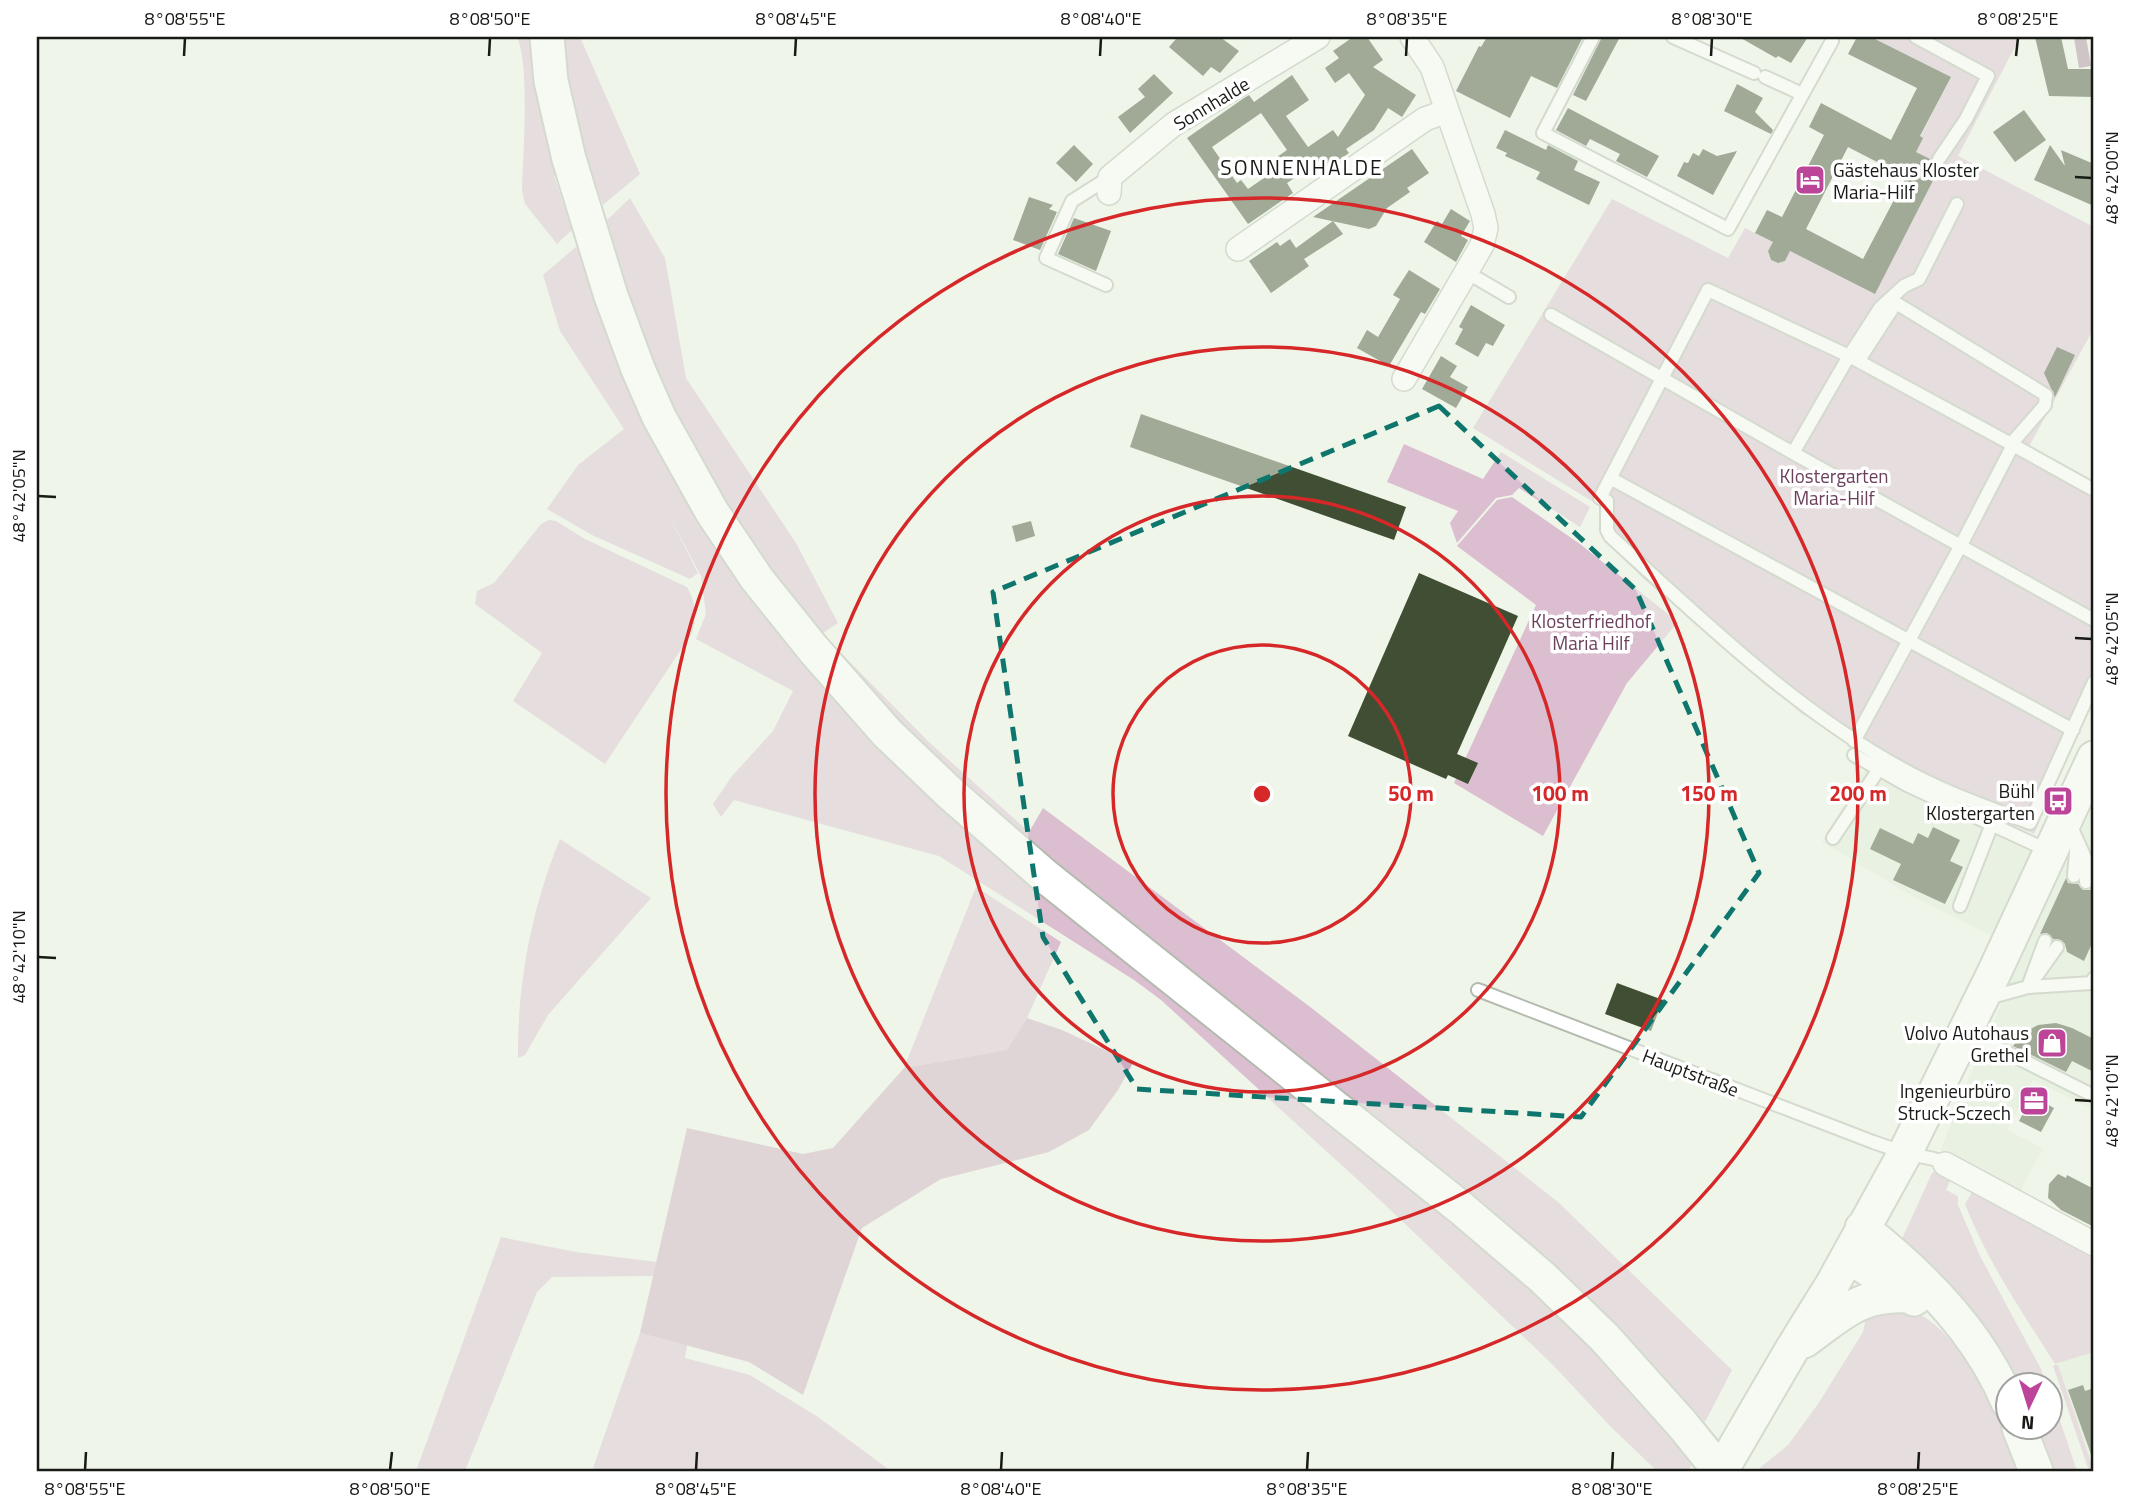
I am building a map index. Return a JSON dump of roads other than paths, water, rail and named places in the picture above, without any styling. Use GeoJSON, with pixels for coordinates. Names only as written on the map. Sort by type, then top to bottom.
{"type":"FeatureCollection","features":[{"type":"Feature","properties":{"kind":"main road"},"geometry":{"type":"LineString","coordinates":[[547,37],[551,81],[569,159],[611,296],[638,369],[659,417],[712,512],[757,579],[814,650],[887,733],[951,794],[1045,876],[1451,1200],[1542,1277],[1604,1337],[1721,1471],[1905,1153],[2064,836],[2094,758]]}},
{"type":"Feature","properties":{"kind":"main road"},"geometry":{"type":"LineString","coordinates":[[1862,1230],[1872,1269],[1907,1296],[1957,1320]]}},
{"type":"Feature","properties":{"kind":"main road"},"geometry":{"type":"LineString","coordinates":[[1862,1230],[1900,1257],[1957,1320],[1994,1373]]}},
{"type":"Feature","properties":{"kind":"main road"},"geometry":{"type":"LineString","coordinates":[[1791,1350],[1861,1302],[1885,1295],[1907,1296]]}},
{"type":"Feature","properties":{"kind":"main road"},"geometry":{"type":"LineString","coordinates":[[2025,1442],[2036,1471]]}},
{"type":"Feature","properties":{"kind":"street","name":"Sonnhalde"},"geometry":{"type":"LineString","coordinates":[[1109,185],[1174,124],[1318,37]]}},
{"type":"Feature","properties":{"kind":"street"},"geometry":{"type":"LineString","coordinates":[[1404,379],[1468,273],[1482,245],[1486,228],[1432,67],[1412,37]]}},
{"type":"Feature","properties":{"kind":"street"},"geometry":{"type":"LineString","coordinates":[[1238,249],[1425,119],[1447,111]]}},
{"type":"Feature","properties":{"kind":"street"},"geometry":{"type":"LineString","coordinates":[[1945,1164],[2094,1244]]}},
{"type":"Feature","properties":{"kind":"lane"},"geometry":{"type":"LineString","coordinates":[[1592,37],[1544,133],[1728,229],[1832,41]]}},
{"type":"Feature","properties":{"kind":"lane"},"geometry":{"type":"LineString","coordinates":[[1674,37],[1802,94]]}},
{"type":"Feature","properties":{"kind":"lane"},"geometry":{"type":"LineString","coordinates":[[1916,37],[1988,76],[1966,119],[1939,159]]}},
{"type":"Feature","properties":{"kind":"lane","name":"Sonnhalde"},"geometry":{"type":"LineString","coordinates":[[1106,285],[1046,258],[1072,201],[1109,185]]}},
{"type":"Feature","properties":{"kind":"lane"},"geometry":{"type":"LineString","coordinates":[[1793,453],[1854,358],[1881,308],[1905,286],[1919,279],[1957,204]]}},
{"type":"Feature","properties":{"kind":"lane"},"geometry":{"type":"LineString","coordinates":[[1468,273],[1509,297]]}},
{"type":"Feature","properties":{"kind":"lane"},"geometry":{"type":"LineString","coordinates":[[2094,490],[1854,358],[1709,290],[1598,502],[1607,501],[1607,530],[1610,536],[1760,669],[1854,741],[1911,774],[1955,795],[2030,823],[2094,682]]}},
{"type":"Feature","properties":{"kind":"lane"},"geometry":{"type":"LineString","coordinates":[[1854,358],[1896,303],[2046,395],[2045,405],[2012,445],[1854,741]]}},
{"type":"Feature","properties":{"kind":"lane"},"geometry":{"type":"LineString","coordinates":[[1550,315],[2094,620]]}},
{"type":"Feature","properties":{"kind":"lane"},"geometry":{"type":"LineString","coordinates":[[1610,478],[2073,730]]}},
{"type":"Feature","properties":{"kind":"lane"},"geometry":{"type":"LineString","coordinates":[[1854,755],[1906,785],[1992,824],[2064,836],[2090,861],[2087,882]]}},
{"type":"Feature","properties":{"kind":"lane"},"geometry":{"type":"LineString","coordinates":[[1833,838],[1879,769]]}},
{"type":"Feature","properties":{"kind":"lane"},"geometry":{"type":"LineString","coordinates":[[1960,906],[1992,824]]}},
{"type":"Feature","properties":{"kind":"lane"},"geometry":{"type":"LineString","coordinates":[[2064,836],[2074,876]]}},
{"type":"Feature","properties":{"kind":"lane"},"geometry":{"type":"LineString","coordinates":[[2028,987],[2045,941]]}},
{"type":"Feature","properties":{"kind":"lane"},"geometry":{"type":"LineString","coordinates":[[2028,987],[2057,947]]}},
{"type":"Feature","properties":{"kind":"lane"},"geometry":{"type":"LineString","coordinates":[[1980,999],[2028,987],[2092,982],[2094,978]]}},
{"type":"Feature","properties":{"kind":"lane","name":"Hauptstraße"},"geometry":{"type":"LineString","coordinates":[[1478,990],[1905,1153],[1934,1158],[1945,1164]]}},
{"type":"Feature","properties":{"kind":"lane"},"geometry":{"type":"LineString","coordinates":[[1965,1031],[2094,1096]]}},
{"type":"Feature","properties":{"kind":"place","name":"Gästehaus Kloster Maria-Hilf"},"geometry":{"type":"Point","coordinates":[1810,180]}},
{"type":"Feature","properties":{"kind":"place","name":"Bühl Klostergarten"},"geometry":{"type":"Point","coordinates":[2058,801]}},
{"type":"Feature","properties":{"kind":"place","name":"Volvo Autohaus Grethel"},"geometry":{"type":"Point","coordinates":[2052,1043]}},
{"type":"Feature","properties":{"kind":"place","name":"Ingenieurbüro Struck-Sczech"},"geometry":{"type":"Point","coordinates":[2034,1101]}},
{"type":"Feature","properties":{"kind":"district","name":"SONNENHALDE"},"geometry":{"type":"Point","coordinates":[1302,167]}},
{"type":"Feature","properties":{"kind":"park label","name":"Klostergarten Maria-Hilf"},"geometry":{"type":"Point","coordinates":[1834,486]}},
{"type":"Feature","properties":{"kind":"park label","name":"Klosterfriedhof Maria Hilf"},"geometry":{"type":"Point","coordinates":[1591,631]}}]}
